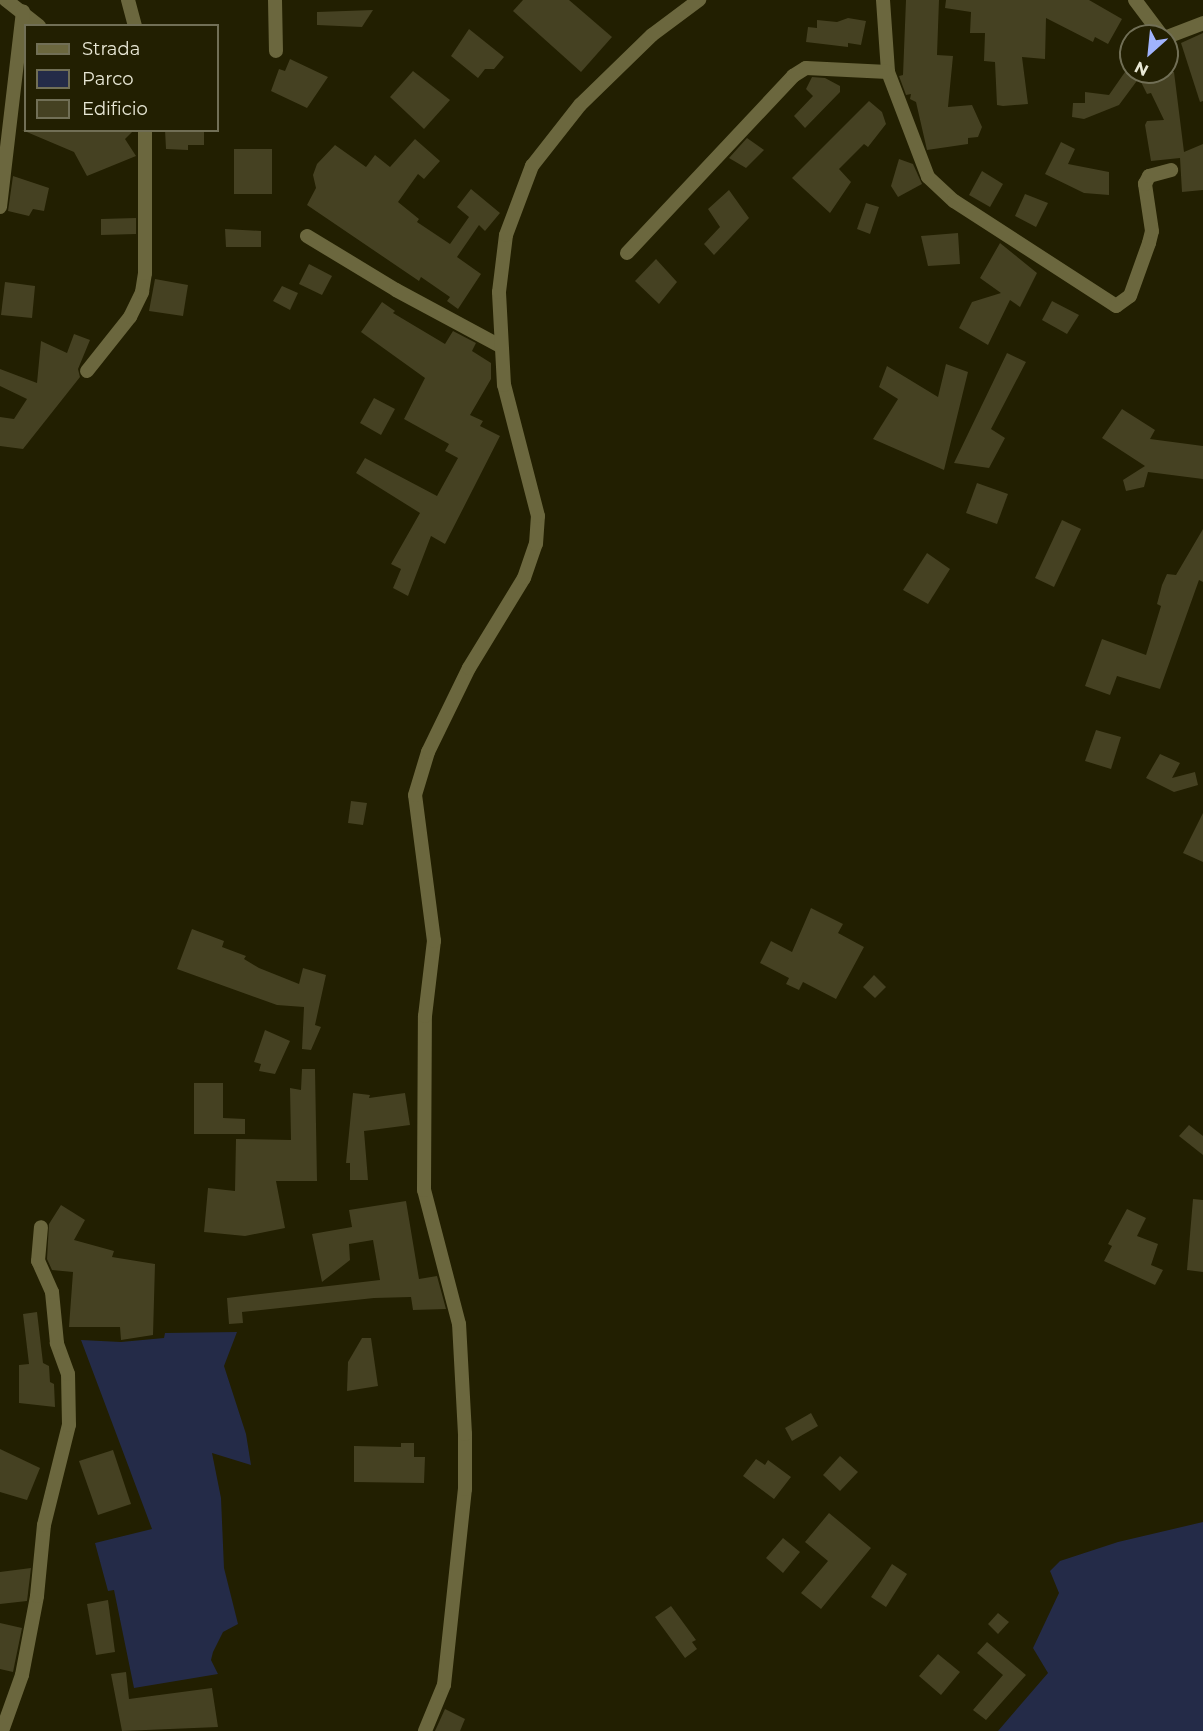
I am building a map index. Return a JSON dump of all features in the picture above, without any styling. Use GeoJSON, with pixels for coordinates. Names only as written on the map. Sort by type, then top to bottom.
{"type":"FeatureCollection","features":[{"type":"Feature","properties":{"kind":"street"},"geometry":{"type":"LineString","coordinates":[[6,0],[23,10],[37,24]]}},
{"type":"Feature","properties":{"kind":"street"},"geometry":{"type":"LineString","coordinates":[[128,0],[134,24]]}},
{"type":"Feature","properties":{"kind":"street"},"geometry":{"type":"LineString","coordinates":[[275,0],[276,51]]}},
{"type":"Feature","properties":{"kind":"street"},"geometry":{"type":"LineString","coordinates":[[425,1731],[444,1685],[465,1489],[465,1434],[459,1324],[424,1190],[425,1016],[434,942],[415,795],[428,752],[469,668],[524,578],[536,544],[537,516],[504,385],[500,346],[499,292],[506,235],[532,165],[580,105],[652,35],[699,0]]}},
{"type":"Feature","properties":{"kind":"street"},"geometry":{"type":"LineString","coordinates":[[883,0],[888,72],[928,177],[954,201],[1116,306],[1130,296],[1152,231],[1145,184],[1149,176],[1171,170]]}},
{"type":"Feature","properties":{"kind":"street"},"geometry":{"type":"LineString","coordinates":[[1136,0],[1153,24]]}},
{"type":"Feature","properties":{"kind":"street"},"geometry":{"type":"LineString","coordinates":[[0,207],[23,10]]}},
{"type":"Feature","properties":{"kind":"street"},"geometry":{"type":"LineString","coordinates":[[1179,32],[1203,23]]}},
{"type":"Feature","properties":{"kind":"street"},"geometry":{"type":"LineString","coordinates":[[627,254],[794,76],[806,69],[888,72]]}},
{"type":"Feature","properties":{"kind":"street"},"geometry":{"type":"LineString","coordinates":[[87,371],[130,317],[142,292],[146,273],[143,133]]}},
{"type":"Feature","properties":{"kind":"street"},"geometry":{"type":"LineString","coordinates":[[307,236],[396,290],[500,346]]}},
{"type":"Feature","properties":{"kind":"street"},"geometry":{"type":"LineString","coordinates":[[2,1731],[22,1675],[38,1596],[44,1525],[69,1425],[68,1374],[57,1343],[52,1292],[38,1261],[41,1227]]}},
{"type":"Feature","properties":{"kind":"green space"},"geometry":{"type":"Polygon","coordinates":[[[237,1332],[224,1366],[246,1434],[251,1465],[212,1453],[221,1498],[224,1568],[238,1624],[223,1632],[213,1652],[211,1660],[218,1674],[134,1688],[114,1590],[108,1591],[95,1543],[152,1529],[81,1340],[121,1342],[164,1338],[165,1333],[237,1332]]]}},
{"type":"Feature","properties":{"kind":"green space"},"geometry":{"type":"Polygon","coordinates":[[[1203,1522],[1203,1731],[998,1731],[1048,1673],[1033,1648],[1059,1593],[1050,1571],[1060,1561],[1118,1542],[1203,1522]]]}},
{"type":"Feature","properties":{"kind":"building"},"geometry":{"type":"Polygon","coordinates":[[[523,0],[569,0],[612,37],[581,72],[513,11],[523,0]]]}},
{"type":"Feature","properties":{"kind":"building"},"geometry":{"type":"Polygon","coordinates":[[[906,0],[939,0],[937,55],[953,56],[948,107],[972,105],[982,127],[978,137],[968,138],[968,144],[927,150],[916,102],[910,99],[911,94],[906,95],[899,76],[903,75],[906,0]]]}},
{"type":"Feature","properties":{"kind":"building"},"geometry":{"type":"Polygon","coordinates":[[[946,0],[1089,0],[1122,19],[1108,44],[1095,37],[1093,42],[1046,18],[1045,59],[1022,57],[1028,104],[1003,106],[997,105],[995,62],[984,61],[985,33],[970,33],[971,12],[945,8],[946,0]]]}},
{"type":"Feature","properties":{"kind":"building"},"geometry":{"type":"Polygon","coordinates":[[[373,10],[362,27],[317,25],[317,12],[373,10]]]}},
{"type":"Feature","properties":{"kind":"building"},"geometry":{"type":"Polygon","coordinates":[[[848,18],[866,21],[861,45],[848,43],[848,47],[806,42],[808,27],[817,28],[817,20],[837,22],[848,18]]]}},
{"type":"Feature","properties":{"kind":"building"},"geometry":{"type":"Polygon","coordinates":[[[469,29],[504,57],[494,69],[485,69],[478,78],[451,56],[469,29]]]}},
{"type":"Feature","properties":{"kind":"building"},"geometry":{"type":"Polygon","coordinates":[[[1203,33],[1203,101],[1200,102],[1181,43],[1203,33]]]}},
{"type":"Feature","properties":{"kind":"building"},"geometry":{"type":"Polygon","coordinates":[[[290,59],[328,77],[307,108],[271,91],[279,69],[285,71],[290,59]]]}},
{"type":"Feature","properties":{"kind":"building"},"geometry":{"type":"Polygon","coordinates":[[[413,71],[450,100],[424,129],[390,97],[413,71]]]}},
{"type":"Feature","properties":{"kind":"building"},"geometry":{"type":"Polygon","coordinates":[[[812,77],[825,78],[840,86],[840,92],[805,128],[794,116],[813,96],[806,89],[812,77]]]}},
{"type":"Feature","properties":{"kind":"building"},"geometry":{"type":"Polygon","coordinates":[[[1119,81],[1119,84],[1135,84],[1119,105],[1084,119],[1072,117],[1073,103],[1085,103],[1085,92],[1109,95],[1119,81]]]}},
{"type":"Feature","properties":{"kind":"building"},"geometry":{"type":"Polygon","coordinates":[[[1142,84],[1176,84],[1184,152],[1203,144],[1203,190],[1182,192],[1180,158],[1151,161],[1145,125],[1147,121],[1164,120],[1151,93],[1147,94],[1142,84]]]}},
{"type":"Feature","properties":{"kind":"building"},"geometry":{"type":"Polygon","coordinates":[[[869,101],[882,112],[886,124],[868,147],[864,144],[839,169],[851,182],[830,213],[792,178],[869,101]]]}},
{"type":"Feature","properties":{"kind":"building"},"geometry":{"type":"Polygon","coordinates":[[[27,132],[132,132],[125,139],[136,156],[87,176],[74,152],[27,132]]]}},
{"type":"Feature","properties":{"kind":"building"},"geometry":{"type":"Polygon","coordinates":[[[165,132],[204,132],[204,145],[188,145],[188,150],[166,149],[165,132]]]}},
{"type":"Feature","properties":{"kind":"building"},"geometry":{"type":"Polygon","coordinates":[[[747,138],[764,150],[746,168],[729,158],[747,138]]]}},
{"type":"Feature","properties":{"kind":"building"},"geometry":{"type":"Polygon","coordinates":[[[415,139],[440,161],[424,179],[418,174],[398,202],[419,219],[417,222],[450,244],[469,217],[457,207],[471,189],[500,213],[485,231],[479,225],[457,257],[481,274],[458,309],[447,301],[450,297],[421,277],[419,281],[307,205],[316,188],[313,175],[317,164],[335,145],[366,167],[375,155],[390,167],[415,139]]]}},
{"type":"Feature","properties":{"kind":"building"},"geometry":{"type":"Polygon","coordinates":[[[1061,142],[1075,149],[1068,164],[1109,172],[1109,195],[1084,193],[1045,174],[1061,142]]]}},
{"type":"Feature","properties":{"kind":"building"},"geometry":{"type":"Polygon","coordinates":[[[234,149],[272,149],[272,194],[234,194],[234,149]]]}},
{"type":"Feature","properties":{"kind":"building"},"geometry":{"type":"Polygon","coordinates":[[[899,159],[913,164],[922,184],[898,197],[891,186],[899,159]]]}},
{"type":"Feature","properties":{"kind":"building"},"geometry":{"type":"Polygon","coordinates":[[[982,171],[1003,184],[990,207],[969,195],[982,171]]]}},
{"type":"Feature","properties":{"kind":"building"},"geometry":{"type":"Polygon","coordinates":[[[13,176],[49,188],[44,211],[33,209],[29,216],[8,211],[13,176]]]}},
{"type":"Feature","properties":{"kind":"building"},"geometry":{"type":"Polygon","coordinates":[[[729,190],[749,218],[714,255],[704,244],[720,227],[708,209],[729,190]]]}},
{"type":"Feature","properties":{"kind":"building"},"geometry":{"type":"Polygon","coordinates":[[[1025,194],[1048,203],[1036,227],[1015,216],[1025,194]]]}},
{"type":"Feature","properties":{"kind":"building"},"geometry":{"type":"Polygon","coordinates":[[[866,203],[879,207],[870,234],[857,229],[866,203]]]}},
{"type":"Feature","properties":{"kind":"building"},"geometry":{"type":"Polygon","coordinates":[[[136,218],[136,234],[101,235],[101,219],[136,218]]]}},
{"type":"Feature","properties":{"kind":"building"},"geometry":{"type":"Polygon","coordinates":[[[225,229],[261,231],[261,247],[226,247],[225,229]]]}},
{"type":"Feature","properties":{"kind":"building"},"geometry":{"type":"Polygon","coordinates":[[[958,233],[960,264],[928,266],[921,236],[958,233]]]}},
{"type":"Feature","properties":{"kind":"building"},"geometry":{"type":"Polygon","coordinates":[[[1000,243],[1037,273],[1020,307],[1010,300],[988,345],[959,328],[972,302],[1001,293],[980,278],[1000,243]]]}},
{"type":"Feature","properties":{"kind":"building"},"geometry":{"type":"Polygon","coordinates":[[[656,259],[677,282],[659,304],[635,281],[656,259]]]}},
{"type":"Feature","properties":{"kind":"building"},"geometry":{"type":"Polygon","coordinates":[[[309,264],[332,276],[322,295],[299,284],[309,264]]]}},
{"type":"Feature","properties":{"kind":"building"},"geometry":{"type":"Polygon","coordinates":[[[155,279],[188,285],[183,316],[149,311],[155,279]]]}},
{"type":"Feature","properties":{"kind":"building"},"geometry":{"type":"Polygon","coordinates":[[[5,282],[35,286],[32,318],[1,315],[5,282]]]}},
{"type":"Feature","properties":{"kind":"building"},"geometry":{"type":"Polygon","coordinates":[[[282,286],[298,293],[290,310],[273,301],[282,286]]]}},
{"type":"Feature","properties":{"kind":"building"},"geometry":{"type":"Polygon","coordinates":[[[1052,301],[1079,315],[1067,334],[1042,320],[1052,301]]]}},
{"type":"Feature","properties":{"kind":"building"},"geometry":{"type":"Polygon","coordinates":[[[382,302],[395,311],[393,313],[445,344],[453,331],[476,343],[472,351],[491,363],[491,379],[470,415],[483,421],[480,426],[500,436],[445,544],[431,536],[408,596],[393,588],[401,569],[391,564],[420,513],[356,473],[365,458],[437,496],[458,458],[445,451],[449,444],[404,419],[425,378],[361,332],[382,302]]]}},
{"type":"Feature","properties":{"kind":"building"},"geometry":{"type":"Polygon","coordinates":[[[74,334],[90,340],[78,369],[80,377],[23,449],[0,446],[0,417],[14,419],[27,399],[0,386],[0,369],[37,383],[41,341],[67,353],[74,334]]]}},
{"type":"Feature","properties":{"kind":"building"},"geometry":{"type":"Polygon","coordinates":[[[1007,353],[1026,362],[991,429],[1005,438],[989,468],[954,463],[1007,353]]]}},
{"type":"Feature","properties":{"kind":"building"},"geometry":{"type":"Polygon","coordinates":[[[946,364],[968,372],[944,470],[873,439],[898,399],[879,387],[887,366],[938,397],[946,364]]]}},
{"type":"Feature","properties":{"kind":"building"},"geometry":{"type":"Polygon","coordinates":[[[374,398],[395,409],[381,435],[360,423],[374,398]]]}},
{"type":"Feature","properties":{"kind":"building"},"geometry":{"type":"Polygon","coordinates":[[[1122,409],[1155,430],[1150,439],[1203,446],[1203,479],[1148,472],[1144,487],[1126,491],[1123,480],[1145,466],[1102,438],[1122,409]]]}},
{"type":"Feature","properties":{"kind":"building"},"geometry":{"type":"Polygon","coordinates":[[[977,483],[1008,494],[997,524],[966,513],[977,483]]]}},
{"type":"Feature","properties":{"kind":"building"},"geometry":{"type":"Polygon","coordinates":[[[1062,520],[1081,529],[1054,587],[1035,578],[1062,520]]]}},
{"type":"Feature","properties":{"kind":"building"},"geometry":{"type":"Polygon","coordinates":[[[1203,529],[1203,582],[1199,580],[1160,689],[1117,676],[1110,695],[1085,686],[1102,639],[1146,655],[1161,606],[1157,604],[1162,585],[1167,574],[1176,575],[1203,529]]]}},
{"type":"Feature","properties":{"kind":"building"},"geometry":{"type":"Polygon","coordinates":[[[927,553],[950,569],[928,604],[903,590],[927,553]]]}},
{"type":"Feature","properties":{"kind":"building"},"geometry":{"type":"Polygon","coordinates":[[[1096,730],[1121,737],[1111,769],[1085,761],[1096,730]]]}},
{"type":"Feature","properties":{"kind":"building"},"geometry":{"type":"Polygon","coordinates":[[[1160,754],[1180,763],[1172,778],[1195,772],[1198,785],[1174,792],[1146,778],[1160,754]]]}},
{"type":"Feature","properties":{"kind":"building"},"geometry":{"type":"Polygon","coordinates":[[[351,801],[367,803],[363,825],[348,823],[351,801]]]}},
{"type":"Feature","properties":{"kind":"building"},"geometry":{"type":"Polygon","coordinates":[[[1203,813],[1203,862],[1183,853],[1203,813]]]}},
{"type":"Feature","properties":{"kind":"building"},"geometry":{"type":"Polygon","coordinates":[[[811,908],[843,924],[838,933],[864,947],[836,999],[803,982],[799,990],[786,984],[789,978],[760,963],[771,941],[792,952],[811,908]]]}},
{"type":"Feature","properties":{"kind":"building"},"geometry":{"type":"Polygon","coordinates":[[[192,929],[224,941],[222,947],[246,956],[244,959],[259,968],[299,984],[303,968],[326,975],[315,1025],[321,1027],[311,1050],[302,1049],[304,1007],[277,1005],[177,969],[192,929]]]}},
{"type":"Feature","properties":{"kind":"building"},"geometry":{"type":"Polygon","coordinates":[[[874,975],[886,987],[875,998],[863,987],[874,975]]]}},
{"type":"Feature","properties":{"kind":"building"},"geometry":{"type":"Polygon","coordinates":[[[265,1030],[290,1041],[275,1074],[259,1071],[261,1064],[254,1062],[265,1030]]]}},
{"type":"Feature","properties":{"kind":"building"},"geometry":{"type":"Polygon","coordinates":[[[302,1069],[315,1069],[317,1181],[276,1181],[285,1228],[245,1236],[204,1232],[208,1188],[235,1191],[236,1139],[291,1140],[290,1088],[301,1090],[302,1069]]]}},
{"type":"Feature","properties":{"kind":"building"},"geometry":{"type":"Polygon","coordinates":[[[194,1083],[223,1083],[223,1118],[245,1119],[245,1134],[194,1134],[194,1083]]]}},
{"type":"Feature","properties":{"kind":"building"},"geometry":{"type":"Polygon","coordinates":[[[353,1093],[370,1095],[369,1098],[405,1093],[410,1125],[364,1131],[368,1180],[350,1180],[350,1163],[346,1163],[353,1093]]]}},
{"type":"Feature","properties":{"kind":"building"},"geometry":{"type":"Polygon","coordinates":[[[1189,1125],[1203,1136],[1203,1155],[1179,1136],[1189,1125]]]}},
{"type":"Feature","properties":{"kind":"building"},"geometry":{"type":"Polygon","coordinates":[[[1193,1199],[1203,1200],[1203,1272],[1187,1270],[1193,1199]]]}},
{"type":"Feature","properties":{"kind":"building"},"geometry":{"type":"Polygon","coordinates":[[[406,1201],[419,1279],[437,1276],[446,1309],[413,1310],[411,1297],[374,1298],[242,1312],[243,1323],[229,1324],[227,1298],[380,1280],[373,1240],[349,1244],[350,1260],[322,1282],[312,1234],[352,1227],[349,1210],[406,1201]]]}},
{"type":"Feature","properties":{"kind":"building"},"geometry":{"type":"Polygon","coordinates":[[[61,1205],[85,1220],[74,1240],[114,1251],[112,1257],[155,1264],[153,1335],[121,1340],[120,1327],[69,1327],[73,1272],[52,1270],[47,1259],[49,1224],[61,1205]]]}},
{"type":"Feature","properties":{"kind":"building"},"geometry":{"type":"Polygon","coordinates":[[[1127,1209],[1146,1218],[1137,1236],[1158,1244],[1151,1265],[1163,1270],[1155,1285],[1104,1261],[1112,1246],[1108,1244],[1127,1209]]]}},
{"type":"Feature","properties":{"kind":"building"},"geometry":{"type":"Polygon","coordinates":[[[37,1312],[43,1363],[49,1366],[50,1382],[54,1384],[55,1407],[19,1403],[19,1365],[29,1364],[23,1314],[37,1312]]]}},
{"type":"Feature","properties":{"kind":"building"},"geometry":{"type":"Polygon","coordinates":[[[362,1338],[371,1338],[378,1386],[347,1391],[348,1362],[362,1338]]]}},
{"type":"Feature","properties":{"kind":"building"},"geometry":{"type":"Polygon","coordinates":[[[811,1413],[818,1426],[792,1441],[785,1428],[811,1413]]]}},
{"type":"Feature","properties":{"kind":"building"},"geometry":{"type":"Polygon","coordinates":[[[401,1443],[414,1443],[414,1457],[425,1457],[424,1483],[354,1482],[354,1446],[401,1447],[401,1443]]]}},
{"type":"Feature","properties":{"kind":"building"},"geometry":{"type":"Polygon","coordinates":[[[0,1449],[40,1468],[27,1500],[0,1492],[0,1449]]]}},
{"type":"Feature","properties":{"kind":"building"},"geometry":{"type":"Polygon","coordinates":[[[113,1450],[131,1504],[98,1515],[79,1461],[113,1450]]]}},
{"type":"Feature","properties":{"kind":"building"},"geometry":{"type":"Polygon","coordinates":[[[840,1456],[858,1472],[840,1491],[823,1475],[840,1456]]]}},
{"type":"Feature","properties":{"kind":"building"},"geometry":{"type":"Polygon","coordinates":[[[756,1459],[765,1465],[768,1460],[791,1477],[774,1499],[743,1476],[756,1459]]]}},
{"type":"Feature","properties":{"kind":"building"},"geometry":{"type":"Polygon","coordinates":[[[829,1513],[871,1548],[821,1609],[801,1593],[828,1561],[805,1542],[829,1513]]]}},
{"type":"Feature","properties":{"kind":"building"},"geometry":{"type":"Polygon","coordinates":[[[783,1538],[800,1552],[783,1573],[766,1558],[783,1538]]]}},
{"type":"Feature","properties":{"kind":"building"},"geometry":{"type":"Polygon","coordinates":[[[892,1564],[907,1574],[886,1607],[871,1597],[892,1564]]]}},
{"type":"Feature","properties":{"kind":"building"},"geometry":{"type":"Polygon","coordinates":[[[31,1568],[27,1601],[0,1604],[0,1572],[31,1568]]]}},
{"type":"Feature","properties":{"kind":"building"},"geometry":{"type":"Polygon","coordinates":[[[108,1600],[115,1652],[96,1655],[87,1604],[108,1600]]]}},
{"type":"Feature","properties":{"kind":"building"},"geometry":{"type":"Polygon","coordinates":[[[671,1606],[696,1640],[692,1642],[697,1649],[685,1658],[655,1617],[671,1606]]]}},
{"type":"Feature","properties":{"kind":"building"},"geometry":{"type":"Polygon","coordinates":[[[998,1613],[1009,1622],[998,1634],[988,1624],[998,1613]]]}},
{"type":"Feature","properties":{"kind":"building"},"geometry":{"type":"Polygon","coordinates":[[[0,1623],[22,1628],[13,1672],[0,1669],[0,1623]]]}},
{"type":"Feature","properties":{"kind":"building"},"geometry":{"type":"Polygon","coordinates":[[[987,1642],[1026,1675],[986,1720],[973,1710],[1003,1675],[977,1653],[987,1642]]]}},
{"type":"Feature","properties":{"kind":"building"},"geometry":{"type":"Polygon","coordinates":[[[938,1654],[960,1672],[941,1695],[919,1676],[938,1654]]]}},
{"type":"Feature","properties":{"kind":"building"},"geometry":{"type":"Polygon","coordinates":[[[126,1672],[129,1699],[212,1688],[218,1727],[122,1731],[111,1674],[126,1672]]]}},
{"type":"Feature","properties":{"kind":"building"},"geometry":{"type":"Polygon","coordinates":[[[445,1709],[465,1719],[460,1731],[435,1731],[445,1709]]]}}]}
